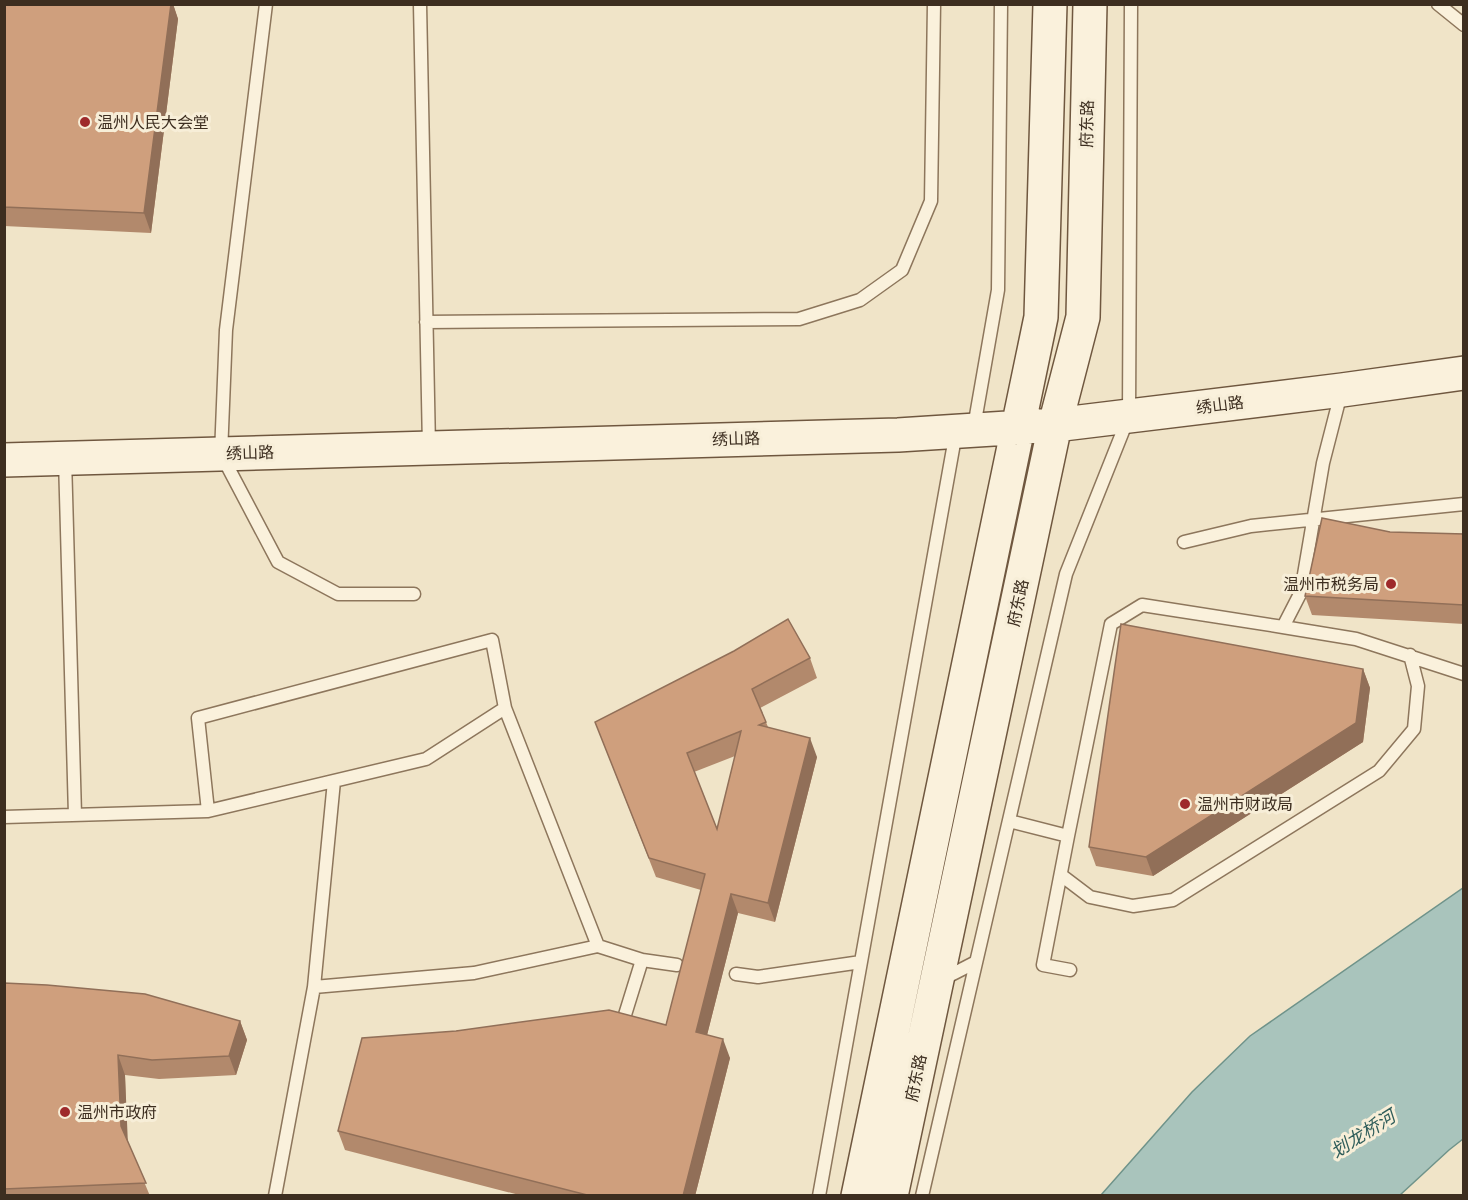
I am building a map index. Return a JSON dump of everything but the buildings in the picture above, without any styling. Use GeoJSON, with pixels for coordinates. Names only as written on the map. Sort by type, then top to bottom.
{"type":"FeatureCollection","features":[{"type":"Feature","properties":{"kind":"main road","name":"府东路"},"geometry":{"type":"LineString","coordinates":[[858,1196],[1041,317],[1050,4]]}},
{"type":"Feature","properties":{"kind":"main road","name":"府东路"},"geometry":{"type":"LineString","coordinates":[[891,1196],[1055,425],[1083,317],[1090,4]]}},
{"type":"Feature","properties":{"kind":"main road","name":"绣山路"},"geometry":{"type":"LineString","coordinates":[[4,460],[898,435],[1019,428],[1342,390],[1464,373]]}},
{"type":"Feature","properties":{"kind":"lane"},"geometry":{"type":"LineString","coordinates":[[266,4],[226,330],[221,454],[278,562],[338,594],[414,594]]}},
{"type":"Feature","properties":{"kind":"lane"},"geometry":{"type":"LineString","coordinates":[[420,4],[429,448]]}},
{"type":"Feature","properties":{"kind":"lane"},"geometry":{"type":"LineString","coordinates":[[426,322],[799,319],[860,300],[902,270],[931,201],[934,4]]}},
{"type":"Feature","properties":{"kind":"lane"},"geometry":{"type":"LineString","coordinates":[[819,1196],[861,962],[965,430],[998,290],[1001,4]]}},
{"type":"Feature","properties":{"kind":"lane"},"geometry":{"type":"LineString","coordinates":[[922,1196],[1066,574],[1129,416],[1131,4]]}},
{"type":"Feature","properties":{"kind":"lane"},"geometry":{"type":"LineString","coordinates":[[1438,4],[1464,25]]}},
{"type":"Feature","properties":{"kind":"lane"},"geometry":{"type":"LineString","coordinates":[[1283,627],[1301,592],[1323,463],[1342,390]]}},
{"type":"Feature","properties":{"kind":"lane"},"geometry":{"type":"LineString","coordinates":[[65,458],[75,815]]}},
{"type":"Feature","properties":{"kind":"lane"},"geometry":{"type":"LineString","coordinates":[[1184,543],[1251,526],[1464,504]]}},
{"type":"Feature","properties":{"kind":"lane"},"geometry":{"type":"LineString","coordinates":[[1070,970],[1043,965],[1111,624],[1142,605],[1356,639],[1464,674]]}},
{"type":"Feature","properties":{"kind":"lane"},"geometry":{"type":"LineString","coordinates":[[208,812],[198,718],[492,640],[506,708],[598,946]]}},
{"type":"Feature","properties":{"kind":"lane"},"geometry":{"type":"LineString","coordinates":[[1061,875],[1090,897],[1132,906],[1173,900],[1379,771],[1414,729],[1418,686],[1410,655]]}},
{"type":"Feature","properties":{"kind":"lane"},"geometry":{"type":"LineString","coordinates":[[4,817],[208,812],[426,759],[506,708]]}},
{"type":"Feature","properties":{"kind":"lane"},"geometry":{"type":"LineString","coordinates":[[275,1196],[314,987],[334,781]]}},
{"type":"Feature","properties":{"kind":"lane"},"geometry":{"type":"LineString","coordinates":[[1009,821],[1068,836]]}},
{"type":"Feature","properties":{"kind":"lane"},"geometry":{"type":"LineString","coordinates":[[314,987],[474,973],[598,946],[642,960],[677,965]]}},
{"type":"Feature","properties":{"kind":"lane"},"geometry":{"type":"LineString","coordinates":[[624,1018],[642,960]]}},
{"type":"Feature","properties":{"kind":"lane"},"geometry":{"type":"LineString","coordinates":[[736,974],[758,977],[861,962]]}},
{"type":"Feature","properties":{"kind":"lane"},"geometry":{"type":"LineString","coordinates":[[937,982],[976,962]]}},
{"type":"Feature","properties":{"kind":"water","name":"划龙桥河"},"geometry":{"type":"Polygon","coordinates":[[[1463,888],[1463,1139],[1400,1195],[1101,1195],[1192,1092],[1250,1036],[1463,888]]]}},
{"type":"Feature","properties":{"kind":"place","name":"温州人民大会堂"},"geometry":{"type":"Point","coordinates":[85,122]}},
{"type":"Feature","properties":{"kind":"place","name":"温州市税务局"},"geometry":{"type":"Point","coordinates":[1391,584]}},
{"type":"Feature","properties":{"kind":"place","name":"温州市财政局"},"geometry":{"type":"Point","coordinates":[1185,804]}},
{"type":"Feature","properties":{"kind":"place","name":"温州市政府"},"geometry":{"type":"Point","coordinates":[65,1112]}}]}
